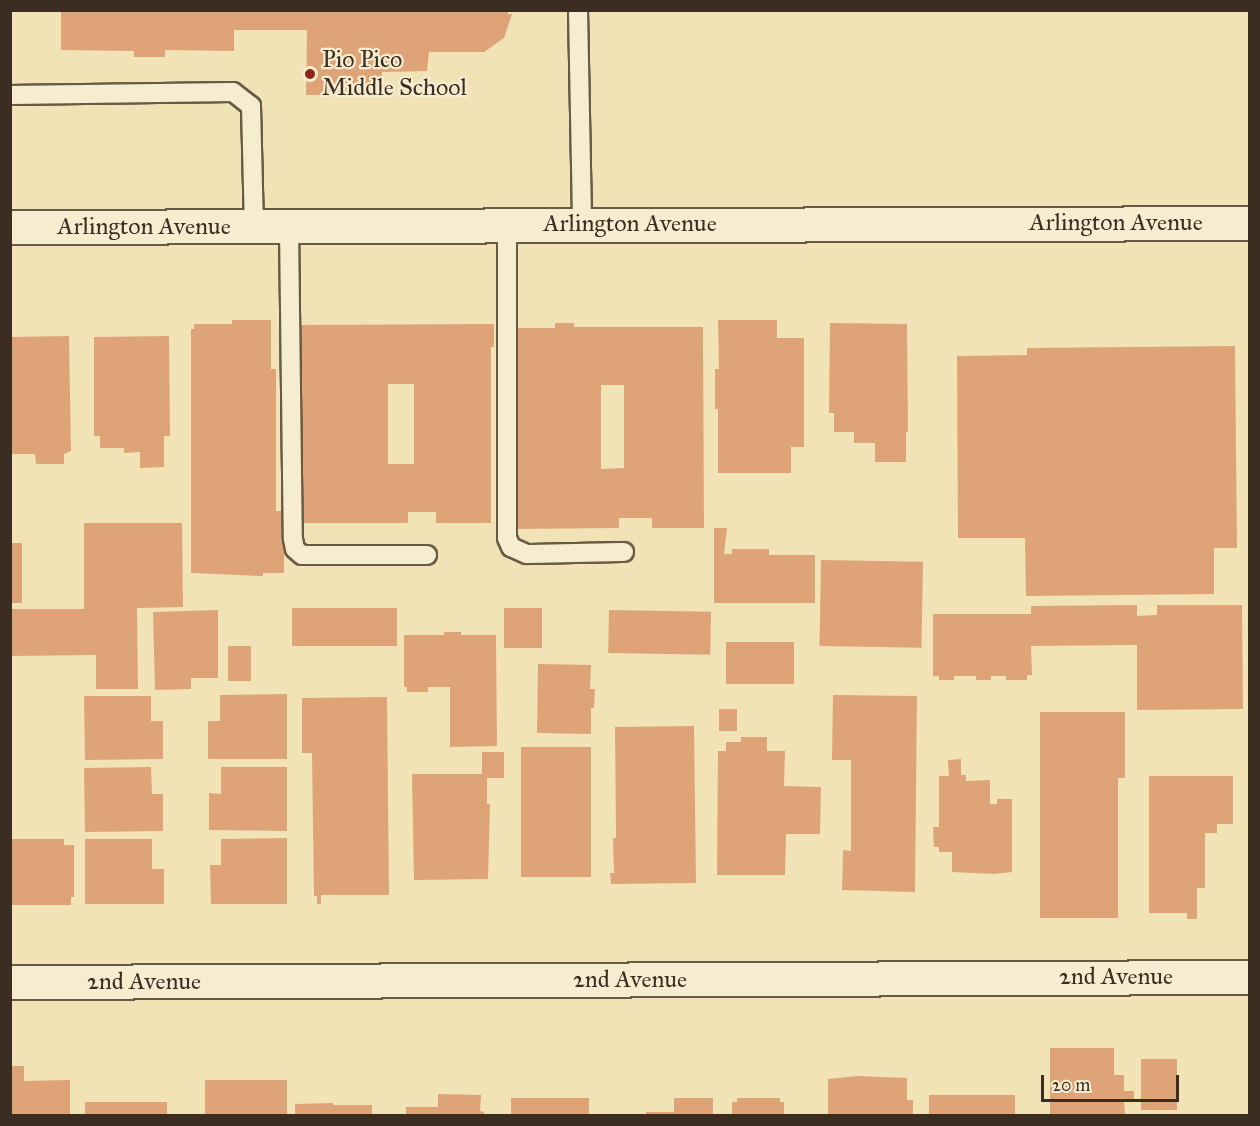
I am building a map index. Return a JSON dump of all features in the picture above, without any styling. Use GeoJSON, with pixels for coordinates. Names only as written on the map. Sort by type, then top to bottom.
{"type":"FeatureCollection","features":[{"type":"Feature","properties":{"kind":"main road","name":"Arlington Avenue"},"geometry":{"type":"LineString","coordinates":[[10,227],[1250,223]]}},
{"type":"Feature","properties":{"kind":"main road","name":"2nd Avenue"},"geometry":{"type":"LineString","coordinates":[[10,982],[1250,977]]}},
{"type":"Feature","properties":{"kind":"lane"},"geometry":{"type":"LineString","coordinates":[[578,10],[582,224]]}},
{"type":"Feature","properties":{"kind":"lane"},"geometry":{"type":"LineString","coordinates":[[10,95],[233,92],[250,106],[254,227]]}},
{"type":"Feature","properties":{"kind":"lane"},"geometry":{"type":"LineString","coordinates":[[507,224],[507,538],[511,547],[527,554],[624,552]]}},
{"type":"Feature","properties":{"kind":"lane"},"geometry":{"type":"LineString","coordinates":[[289,227],[293,539],[295,549],[302,555],[428,555]]}},
{"type":"Feature","properties":{"kind":"building"},"geometry":{"type":"Polygon","coordinates":[[[61,10],[508,10],[508,14],[512,14],[504,38],[484,52],[429,52],[427,71],[382,72],[381,95],[306,95],[307,30],[234,30],[234,51],[165,50],[165,57],[134,57],[134,51],[61,50],[61,10]]]}},
{"type":"Feature","properties":{"kind":"building"},"geometry":{"type":"Polygon","coordinates":[[[232,320],[271,320],[271,369],[276,369],[276,511],[284,511],[284,573],[263,573],[263,576],[191,573],[191,329],[194,329],[194,324],[232,324],[232,320]]]}},
{"type":"Feature","properties":{"kind":"building"},"geometry":{"type":"Polygon","coordinates":[[[718,320],[777,320],[777,338],[804,338],[804,447],[791,447],[791,473],[718,473],[718,409],[715,409],[715,369],[719,369],[718,320]]]}},
{"type":"Feature","properties":{"kind":"building"},"geometry":{"type":"Polygon","coordinates":[[[555,323],[574,323],[574,327],[703,327],[704,528],[652,528],[652,518],[619,518],[619,528],[512,529],[511,328],[555,328],[555,323]],[[601,385],[601,469],[624,468],[624,385],[601,385]]]}},
{"type":"Feature","properties":{"kind":"building"},"geometry":{"type":"Polygon","coordinates":[[[830,323],[907,324],[906,462],[875,462],[875,443],[854,443],[854,432],[834,432],[834,413],[829,413],[830,323]]]}},
{"type":"Feature","properties":{"kind":"building"},"geometry":{"type":"Polygon","coordinates":[[[494,324],[494,347],[491,347],[491,523],[436,523],[436,512],[408,512],[408,523],[301,523],[300,347],[297,347],[297,325],[494,324]],[[388,384],[388,464],[414,464],[414,384],[388,384]]]}},
{"type":"Feature","properties":{"kind":"building"},"geometry":{"type":"Polygon","coordinates":[[[69,336],[71,451],[64,454],[64,464],[36,464],[35,454],[10,454],[10,337],[69,336]]]}},
{"type":"Feature","properties":{"kind":"building"},"geometry":{"type":"Polygon","coordinates":[[[169,336],[170,436],[164,436],[164,467],[140,468],[140,452],[124,453],[124,448],[100,448],[100,436],[94,436],[94,337],[169,336]]]}},
{"type":"Feature","properties":{"kind":"building"},"geometry":{"type":"Polygon","coordinates":[[[1235,346],[1237,548],[1214,548],[1214,594],[1026,596],[1025,538],[958,538],[957,356],[1027,355],[1027,348],[1235,346]]]}},
{"type":"Feature","properties":{"kind":"building"},"geometry":{"type":"Polygon","coordinates":[[[84,523],[182,523],[183,607],[137,608],[138,689],[96,689],[96,655],[10,656],[10,609],[84,609],[84,523]]]}},
{"type":"Feature","properties":{"kind":"building"},"geometry":{"type":"Polygon","coordinates":[[[714,528],[727,528],[724,554],[732,554],[732,549],[769,549],[769,555],[815,555],[815,603],[714,603],[714,528]]]}},
{"type":"Feature","properties":{"kind":"building"},"geometry":{"type":"Polygon","coordinates":[[[10,543],[22,543],[22,603],[10,603],[10,543]]]}},
{"type":"Feature","properties":{"kind":"building"},"geometry":{"type":"Polygon","coordinates":[[[821,560],[923,562],[921,648],[819,646],[821,560]]]}},
{"type":"Feature","properties":{"kind":"building"},"geometry":{"type":"Polygon","coordinates":[[[1137,605],[1137,616],[1157,615],[1157,605],[1242,605],[1243,709],[1137,710],[1137,645],[1031,646],[1032,675],[1027,675],[1027,680],[1006,680],[1006,676],[991,676],[991,680],[976,680],[976,676],[954,676],[954,680],[939,680],[939,676],[933,676],[933,614],[1031,614],[1031,606],[1137,605]]]}},
{"type":"Feature","properties":{"kind":"building"},"geometry":{"type":"Polygon","coordinates":[[[292,608],[397,608],[397,646],[292,646],[292,608]]]}},
{"type":"Feature","properties":{"kind":"building"},"geometry":{"type":"Polygon","coordinates":[[[504,608],[542,608],[542,648],[504,648],[504,608]]]}},
{"type":"Feature","properties":{"kind":"building"},"geometry":{"type":"Polygon","coordinates":[[[218,610],[218,678],[191,678],[191,689],[155,690],[153,612],[218,610]]]}},
{"type":"Feature","properties":{"kind":"building"},"geometry":{"type":"Polygon","coordinates":[[[609,610],[711,612],[710,655],[608,653],[609,610]]]}},
{"type":"Feature","properties":{"kind":"building"},"geometry":{"type":"Polygon","coordinates":[[[444,632],[461,632],[461,635],[496,635],[497,746],[450,747],[450,687],[428,687],[428,692],[407,692],[407,687],[404,687],[404,635],[444,635],[444,632]]]}},
{"type":"Feature","properties":{"kind":"building"},"geometry":{"type":"Polygon","coordinates":[[[726,642],[794,642],[794,684],[726,684],[726,642]]]}},
{"type":"Feature","properties":{"kind":"building"},"geometry":{"type":"Polygon","coordinates":[[[228,646],[251,646],[251,681],[228,681],[228,646]]]}},
{"type":"Feature","properties":{"kind":"building"},"geometry":{"type":"Polygon","coordinates":[[[538,664],[591,665],[590,689],[595,689],[594,708],[591,708],[591,734],[537,733],[538,664]]]}},
{"type":"Feature","properties":{"kind":"building"},"geometry":{"type":"Polygon","coordinates":[[[287,694],[287,759],[208,759],[208,721],[220,721],[220,695],[287,694]]]}},
{"type":"Feature","properties":{"kind":"building"},"geometry":{"type":"Polygon","coordinates":[[[833,695],[917,696],[915,892],[842,890],[843,850],[851,851],[851,760],[832,760],[833,695]]]}},
{"type":"Feature","properties":{"kind":"building"},"geometry":{"type":"Polygon","coordinates":[[[84,696],[151,696],[151,721],[163,721],[163,759],[85,760],[84,696]]]}},
{"type":"Feature","properties":{"kind":"building"},"geometry":{"type":"Polygon","coordinates":[[[387,697],[389,895],[321,895],[321,904],[317,904],[317,896],[314,896],[312,753],[302,753],[302,698],[387,697]]]}},
{"type":"Feature","properties":{"kind":"building"},"geometry":{"type":"Polygon","coordinates":[[[719,709],[737,709],[737,731],[719,731],[719,709]]]}},
{"type":"Feature","properties":{"kind":"building"},"geometry":{"type":"Polygon","coordinates":[[[1040,712],[1125,712],[1125,778],[1118,778],[1118,918],[1040,918],[1040,712]]]}},
{"type":"Feature","properties":{"kind":"building"},"geometry":{"type":"Polygon","coordinates":[[[694,726],[696,883],[611,884],[610,873],[614,873],[613,838],[616,838],[615,727],[694,726]]]}},
{"type":"Feature","properties":{"kind":"building"},"geometry":{"type":"Polygon","coordinates":[[[741,737],[767,737],[767,751],[785,751],[784,786],[821,787],[820,834],[786,834],[785,875],[717,875],[718,751],[726,751],[726,742],[741,742],[741,737]]]}},
{"type":"Feature","properties":{"kind":"building"},"geometry":{"type":"Polygon","coordinates":[[[521,747],[591,747],[591,877],[521,877],[521,747]]]}},
{"type":"Feature","properties":{"kind":"building"},"geometry":{"type":"Polygon","coordinates":[[[482,752],[504,752],[504,778],[487,778],[487,804],[490,804],[488,879],[414,880],[412,774],[482,774],[482,752]]]}},
{"type":"Feature","properties":{"kind":"building"},"geometry":{"type":"Polygon","coordinates":[[[961,759],[961,775],[966,775],[966,781],[990,780],[990,804],[997,804],[997,799],[1012,799],[1012,872],[994,874],[952,872],[952,852],[939,852],[939,847],[934,847],[933,827],[939,827],[939,776],[949,776],[948,760],[961,759]]]}},
{"type":"Feature","properties":{"kind":"building"},"geometry":{"type":"Polygon","coordinates":[[[151,767],[152,794],[163,794],[163,831],[85,832],[84,768],[151,767]]]}},
{"type":"Feature","properties":{"kind":"building"},"geometry":{"type":"Polygon","coordinates":[[[221,767],[287,767],[287,831],[209,830],[209,793],[221,794],[221,767]]]}},
{"type":"Feature","properties":{"kind":"building"},"geometry":{"type":"Polygon","coordinates":[[[1149,776],[1233,776],[1233,824],[1217,824],[1217,833],[1205,833],[1205,888],[1197,888],[1197,919],[1187,919],[1187,913],[1149,913],[1149,776]]]}},
{"type":"Feature","properties":{"kind":"building"},"geometry":{"type":"Polygon","coordinates":[[[287,838],[287,904],[211,904],[210,865],[221,865],[221,839],[287,838]]]}},
{"type":"Feature","properties":{"kind":"building"},"geometry":{"type":"Polygon","coordinates":[[[10,839],[64,839],[64,845],[74,845],[74,897],[71,897],[71,905],[10,905],[10,839]]]}},
{"type":"Feature","properties":{"kind":"building"},"geometry":{"type":"Polygon","coordinates":[[[85,839],[152,839],[152,869],[164,869],[164,904],[85,904],[85,839]]]}},
{"type":"Feature","properties":{"kind":"building"},"geometry":{"type":"Polygon","coordinates":[[[1050,1048],[1114,1048],[1114,1075],[1124,1075],[1124,1091],[1134,1091],[1134,1100],[1124,1100],[1125,1116],[1050,1116],[1050,1048]]]}},
{"type":"Feature","properties":{"kind":"building"},"geometry":{"type":"Polygon","coordinates":[[[1141,1059],[1177,1059],[1177,1110],[1141,1110],[1141,1059]]]}},
{"type":"Feature","properties":{"kind":"building"},"geometry":{"type":"Polygon","coordinates":[[[10,1066],[24,1066],[24,1081],[70,1080],[70,1116],[10,1116],[10,1066]]]}},
{"type":"Feature","properties":{"kind":"building"},"geometry":{"type":"Polygon","coordinates":[[[857,1076],[907,1078],[907,1100],[913,1100],[913,1116],[828,1116],[828,1079],[857,1076]]]}},
{"type":"Feature","properties":{"kind":"building"},"geometry":{"type":"Polygon","coordinates":[[[205,1080],[287,1080],[287,1116],[205,1116],[205,1080]]]}},
{"type":"Feature","properties":{"kind":"building"},"geometry":{"type":"Polygon","coordinates":[[[438,1094],[481,1095],[480,1111],[484,1112],[484,1116],[406,1116],[406,1107],[438,1107],[438,1094]]]}},
{"type":"Feature","properties":{"kind":"building"},"geometry":{"type":"Polygon","coordinates":[[[929,1095],[1015,1095],[1015,1116],[929,1116],[929,1095]]]}},
{"type":"Feature","properties":{"kind":"building"},"geometry":{"type":"Polygon","coordinates":[[[511,1098],[589,1098],[589,1116],[511,1116],[511,1098]]]}},
{"type":"Feature","properties":{"kind":"building"},"geometry":{"type":"Polygon","coordinates":[[[674,1098],[713,1098],[713,1116],[646,1116],[646,1112],[674,1112],[674,1098]]]}},
{"type":"Feature","properties":{"kind":"building"},"geometry":{"type":"Polygon","coordinates":[[[737,1098],[780,1098],[780,1102],[784,1102],[784,1116],[732,1116],[732,1102],[737,1102],[737,1098]]]}},
{"type":"Feature","properties":{"kind":"building"},"geometry":{"type":"Polygon","coordinates":[[[85,1102],[167,1102],[167,1116],[85,1116],[85,1102]]]}},
{"type":"Feature","properties":{"kind":"building"},"geometry":{"type":"Polygon","coordinates":[[[333,1103],[333,1105],[372,1105],[372,1116],[295,1116],[295,1104],[333,1103]]]}},
{"type":"Feature","properties":{"kind":"place","name":"Pio Pico Middle School"},"geometry":{"type":"Point","coordinates":[310,74]}}]}
